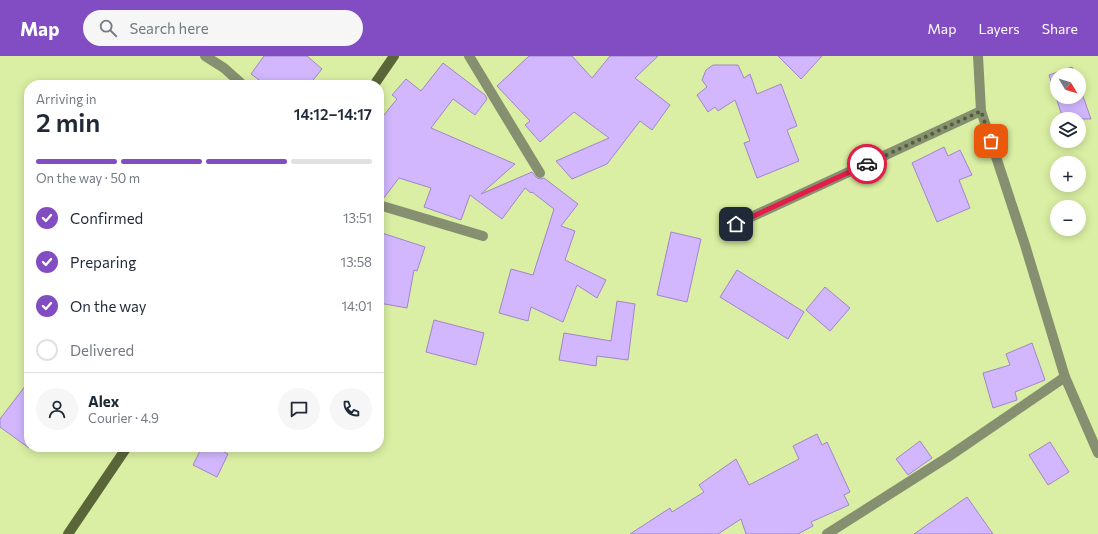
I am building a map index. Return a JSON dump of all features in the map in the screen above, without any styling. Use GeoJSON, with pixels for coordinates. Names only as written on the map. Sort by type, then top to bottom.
{"type":"FeatureCollection","features":[{"type":"Feature","properties":{"kind":"street"},"geometry":{"type":"LineString","coordinates":[[205,56],[224,68],[237,80]]}},
{"type":"Feature","properties":{"kind":"street"},"geometry":{"type":"LineString","coordinates":[[377,80],[394,56]]}},
{"type":"Feature","properties":{"kind":"street"},"geometry":{"type":"LineString","coordinates":[[469,56],[540,173]]}},
{"type":"Feature","properties":{"kind":"street"},"geometry":{"type":"LineString","coordinates":[[978,56],[981,111],[1026,245],[1065,377],[1098,453]]}},
{"type":"Feature","properties":{"kind":"street"},"geometry":{"type":"LineString","coordinates":[[736,224],[981,111]]}},
{"type":"Feature","properties":{"kind":"street"},"geometry":{"type":"LineString","coordinates":[[384,206],[483,236]]}},
{"type":"Feature","properties":{"kind":"street"},"geometry":{"type":"LineString","coordinates":[[827,534],[948,457],[1065,377]]}},
{"type":"Feature","properties":{"kind":"street"},"geometry":{"type":"LineString","coordinates":[[68,534],[124,452]]}},
{"type":"Feature","properties":{"kind":"building"},"geometry":{"type":"Polygon","coordinates":[[[264,56],[307,56],[322,69],[313,80],[259,80],[251,74],[264,56]]]}},
{"type":"Feature","properties":{"kind":"building"},"geometry":{"type":"Polygon","coordinates":[[[529,56],[572,56],[592,78],[610,56],[658,56],[635,78],[670,105],[652,130],[640,121],[607,164],[572,179],[556,161],[609,138],[574,112],[540,142],[525,125],[530,121],[497,86],[529,56]]]}},
{"type":"Feature","properties":{"kind":"building"},"geometry":{"type":"Polygon","coordinates":[[[778,56],[822,56],[801,79],[778,56]]]}},
{"type":"Feature","properties":{"kind":"building"},"geometry":{"type":"Polygon","coordinates":[[[443,63],[485,95],[487,99],[475,115],[453,99],[431,128],[515,164],[481,194],[532,172],[537,178],[544,178],[578,204],[561,226],[575,231],[565,260],[606,280],[597,298],[577,285],[563,322],[531,307],[528,321],[499,313],[511,269],[533,275],[554,209],[525,188],[502,219],[470,195],[461,220],[424,207],[431,188],[399,178],[384,198],[384,115],[397,99],[392,95],[406,79],[421,91],[443,63]]]}},
{"type":"Feature","properties":{"kind":"building"},"geometry":{"type":"Polygon","coordinates":[[[713,65],[738,65],[744,78],[750,74],[757,94],[781,84],[797,126],[787,130],[799,161],[757,178],[744,143],[750,141],[735,100],[718,111],[715,107],[708,112],[697,95],[707,87],[702,80],[706,70],[713,65]]]}},
{"type":"Feature","properties":{"kind":"building"},"geometry":{"type":"Polygon","coordinates":[[[1058,104],[1086,104],[1091,119],[1086,119],[1086,112],[1061,112],[1058,104]]]}},
{"type":"Feature","properties":{"kind":"building"},"geometry":{"type":"Polygon","coordinates":[[[944,147],[948,156],[960,150],[972,175],[959,180],[970,208],[937,222],[912,163],[944,147]]]}},
{"type":"Feature","properties":{"kind":"building"},"geometry":{"type":"Polygon","coordinates":[[[671,232],[701,239],[687,302],[657,295],[671,232]]]}},
{"type":"Feature","properties":{"kind":"building"},"geometry":{"type":"Polygon","coordinates":[[[384,234],[425,247],[417,271],[414,270],[407,308],[384,304],[384,234]]]}},
{"type":"Feature","properties":{"kind":"building"},"geometry":{"type":"Polygon","coordinates":[[[737,270],[804,312],[788,339],[720,297],[737,270]]]}},
{"type":"Feature","properties":{"kind":"building"},"geometry":{"type":"Polygon","coordinates":[[[825,287],[850,308],[830,331],[806,310],[825,287]]]}},
{"type":"Feature","properties":{"kind":"building"},"geometry":{"type":"Polygon","coordinates":[[[617,301],[635,304],[628,360],[597,356],[596,366],[559,360],[564,333],[611,341],[617,301]]]}},
{"type":"Feature","properties":{"kind":"building"},"geometry":{"type":"Polygon","coordinates":[[[434,320],[484,333],[476,365],[426,352],[434,320]]]}},
{"type":"Feature","properties":{"kind":"building"},"geometry":{"type":"Polygon","coordinates":[[[1032,343],[1045,380],[1015,392],[1017,400],[993,408],[983,373],[1010,365],[1006,354],[1032,343]]]}},
{"type":"Feature","properties":{"kind":"building"},"geometry":{"type":"Polygon","coordinates":[[[24,388],[24,444],[0,427],[0,419],[24,388]]]}},
{"type":"Feature","properties":{"kind":"building"},"geometry":{"type":"Polygon","coordinates":[[[817,434],[822,445],[827,442],[850,492],[844,495],[849,505],[811,522],[813,526],[798,534],[746,534],[741,519],[718,534],[630,534],[670,508],[672,512],[704,492],[699,485],[736,459],[749,485],[799,459],[793,446],[817,434]]]}},
{"type":"Feature","properties":{"kind":"building"},"geometry":{"type":"Polygon","coordinates":[[[920,441],[932,458],[908,475],[896,459],[920,441]]]}},
{"type":"Feature","properties":{"kind":"building"},"geometry":{"type":"Polygon","coordinates":[[[1050,442],[1069,472],[1048,485],[1029,455],[1050,442]]]}},
{"type":"Feature","properties":{"kind":"building"},"geometry":{"type":"Polygon","coordinates":[[[200,452],[224,452],[228,454],[217,477],[193,465],[200,452]]]}},
{"type":"Feature","properties":{"kind":"building"},"geometry":{"type":"Polygon","coordinates":[[[967,497],[993,534],[914,534],[967,497]]]}},
{"type":"Feature","properties":{"kind":"way so far"},"geometry":{"type":"LineString","coordinates":[[867,164],[981,111],[991,141]]}},
{"type":"Feature","properties":{"kind":"route"},"geometry":{"type":"LineString","coordinates":[[736,224],[867,164]]}}]}
